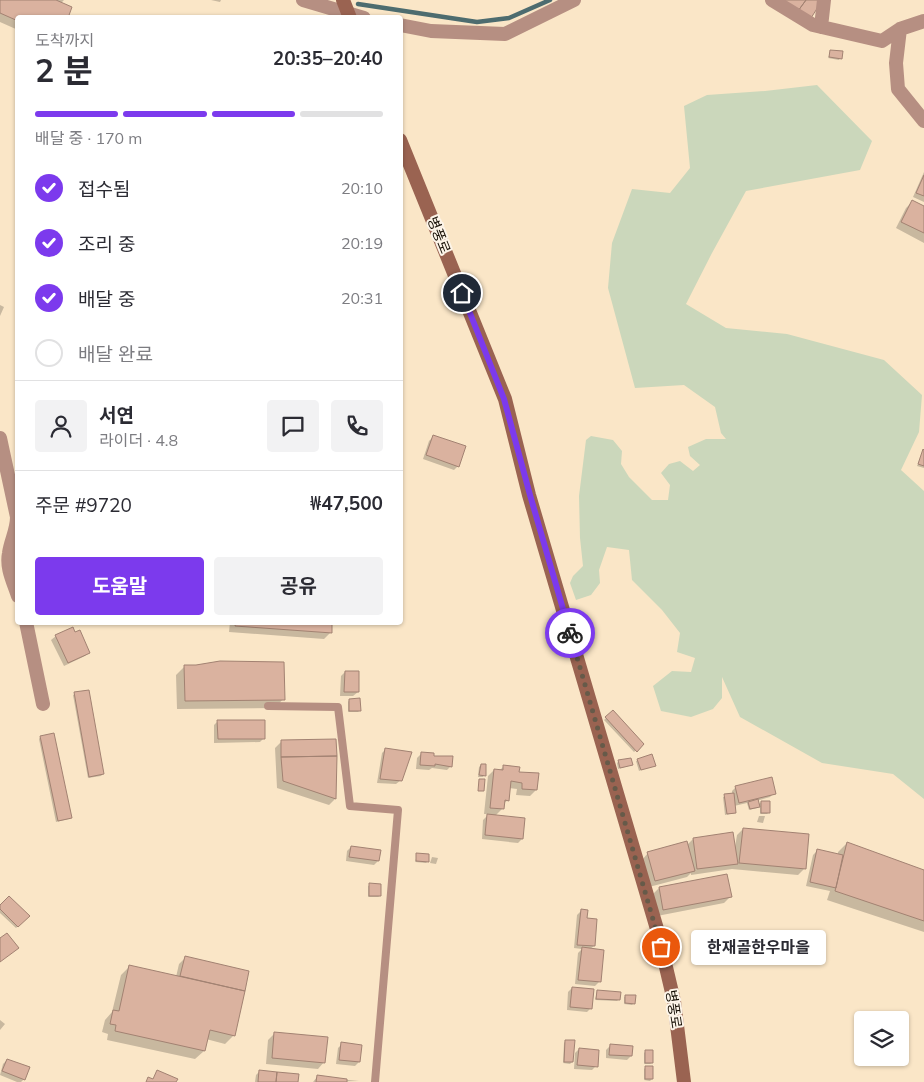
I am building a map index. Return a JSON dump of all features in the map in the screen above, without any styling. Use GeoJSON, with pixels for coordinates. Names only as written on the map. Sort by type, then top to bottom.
{"type":"FeatureCollection","features":[{"type":"Feature","properties":{"kind":"main road"},"geometry":{"type":"LineString","coordinates":[[343,0],[350,15]]}},
{"type":"Feature","properties":{"kind":"main road","name":"병풍로"},"geometry":{"type":"LineString","coordinates":[[403,147],[504,399],[530,495],[657,928],[674,1001],[684,1082]]}},
{"type":"Feature","properties":{"kind":"street"},"geometry":{"type":"LineString","coordinates":[[303,0],[347,15]]}},
{"type":"Feature","properties":{"kind":"street"},"geometry":{"type":"LineString","coordinates":[[403,26],[431,31],[505,34],[574,0]]}},
{"type":"Feature","properties":{"kind":"street"},"geometry":{"type":"LineString","coordinates":[[772,0],[813,25],[882,42],[900,29],[924,21]]}},
{"type":"Feature","properties":{"kind":"street"},"geometry":{"type":"LineString","coordinates":[[821,27],[824,0]]}},
{"type":"Feature","properties":{"kind":"street"},"geometry":{"type":"LineString","coordinates":[[900,29],[896,62],[898,89],[924,121]]}},
{"type":"Feature","properties":{"kind":"street"},"geometry":{"type":"LineString","coordinates":[[0,438],[15,508]]}},
{"type":"Feature","properties":{"kind":"street"},"geometry":{"type":"LineString","coordinates":[[15,533],[9,552],[8,566],[15,587]]}},
{"type":"Feature","properties":{"kind":"street"},"geometry":{"type":"LineString","coordinates":[[27,625],[43,704]]}},
{"type":"Feature","properties":{"kind":"lane"},"geometry":{"type":"LineString","coordinates":[[268,706],[338,707],[350,806],[398,810],[375,1082]]}},
{"type":"Feature","properties":{"kind":"green space"},"geometry":{"type":"Polygon","coordinates":[[[817,85],[872,141],[860,170],[746,191],[686,304],[726,328],[787,334],[884,360],[922,395],[919,432],[901,470],[924,491],[924,799],[893,774],[822,763],[740,717],[722,677],[722,698],[713,709],[691,717],[661,711],[653,686],[672,671],[691,672],[695,658],[677,652],[680,633],[662,610],[632,580],[629,550],[607,547],[599,570],[600,583],[591,595],[576,600],[570,583],[573,576],[583,566],[579,496],[586,440],[591,436],[613,440],[622,451],[621,464],[629,477],[652,500],[668,500],[670,485],[661,473],[669,464],[680,461],[693,471],[700,465],[690,456],[688,447],[706,439],[726,439],[721,433],[715,407],[684,385],[635,388],[608,288],[612,243],[632,189],[670,193],[690,168],[684,106],[707,95],[817,85]]]}},
{"type":"Feature","properties":{"kind":"building"},"geometry":{"type":"Polygon","coordinates":[[[0,0],[56,0],[72,7],[69,15],[15,15],[15,20],[0,13],[0,0]]]}},
{"type":"Feature","properties":{"kind":"building"},"geometry":{"type":"Polygon","coordinates":[[[782,0],[806,0],[798,11],[782,0]]]}},
{"type":"Feature","properties":{"kind":"building"},"geometry":{"type":"Polygon","coordinates":[[[806,0],[819,0],[818,7],[811,18],[798,11],[806,0]]]}},
{"type":"Feature","properties":{"kind":"building"},"geometry":{"type":"Polygon","coordinates":[[[830,50],[843,51],[842,59],[829,57],[830,50]]]}},
{"type":"Feature","properties":{"kind":"building"},"geometry":{"type":"Polygon","coordinates":[[[924,175],[924,196],[916,193],[924,175]]]}},
{"type":"Feature","properties":{"kind":"building"},"geometry":{"type":"Polygon","coordinates":[[[912,200],[924,206],[924,233],[901,222],[912,200]]]}},
{"type":"Feature","properties":{"kind":"building"},"geometry":{"type":"Polygon","coordinates":[[[433,435],[466,446],[459,467],[426,455],[433,435]]]}},
{"type":"Feature","properties":{"kind":"building"},"geometry":{"type":"Polygon","coordinates":[[[924,450],[924,466],[918,464],[924,450]]]}},
{"type":"Feature","properties":{"kind":"building"},"geometry":{"type":"Polygon","coordinates":[[[332,625],[332,633],[235,626],[332,625]]]}},
{"type":"Feature","properties":{"kind":"building"},"geometry":{"type":"Polygon","coordinates":[[[73,627],[75,632],[80,630],[90,653],[68,663],[55,635],[73,627]]]}},
{"type":"Feature","properties":{"kind":"building"},"geometry":{"type":"Polygon","coordinates":[[[220,661],[284,662],[285,700],[185,701],[184,665],[220,661]]]}},
{"type":"Feature","properties":{"kind":"building"},"geometry":{"type":"Polygon","coordinates":[[[345,671],[359,671],[359,692],[344,692],[345,671]]]}},
{"type":"Feature","properties":{"kind":"building"},"geometry":{"type":"Polygon","coordinates":[[[89,690],[104,774],[89,777],[74,692],[89,690]]]}},
{"type":"Feature","properties":{"kind":"building"},"geometry":{"type":"Polygon","coordinates":[[[360,698],[361,711],[349,711],[349,699],[360,698]]]}},
{"type":"Feature","properties":{"kind":"building"},"geometry":{"type":"Polygon","coordinates":[[[613,710],[644,744],[637,752],[605,717],[613,710]]]}},
{"type":"Feature","properties":{"kind":"building"},"geometry":{"type":"Polygon","coordinates":[[[217,720],[265,720],[265,739],[218,739],[217,720]]]}},
{"type":"Feature","properties":{"kind":"building"},"geometry":{"type":"Polygon","coordinates":[[[54,733],[72,818],[58,821],[40,736],[54,733]]]}},
{"type":"Feature","properties":{"kind":"building"},"geometry":{"type":"Polygon","coordinates":[[[336,739],[337,756],[281,757],[281,740],[336,739]]]}},
{"type":"Feature","properties":{"kind":"building"},"geometry":{"type":"Polygon","coordinates":[[[385,748],[412,752],[402,781],[380,779],[385,748]]]}},
{"type":"Feature","properties":{"kind":"building"},"geometry":{"type":"Polygon","coordinates":[[[421,752],[434,753],[434,756],[453,756],[452,767],[435,764],[435,766],[420,765],[421,752]]]}},
{"type":"Feature","properties":{"kind":"building"},"geometry":{"type":"Polygon","coordinates":[[[652,754],[656,766],[641,770],[637,759],[652,754]]]}},
{"type":"Feature","properties":{"kind":"building"},"geometry":{"type":"Polygon","coordinates":[[[337,756],[336,799],[283,781],[281,757],[337,756]]]}},
{"type":"Feature","properties":{"kind":"building"},"geometry":{"type":"Polygon","coordinates":[[[631,758],[633,765],[620,768],[618,760],[631,758]]]}},
{"type":"Feature","properties":{"kind":"building"},"geometry":{"type":"Polygon","coordinates":[[[481,764],[486,764],[486,776],[479,775],[481,764]]]}},
{"type":"Feature","properties":{"kind":"building"},"geometry":{"type":"Polygon","coordinates":[[[503,765],[520,767],[519,772],[539,773],[537,790],[522,789],[522,783],[511,781],[509,801],[505,800],[504,809],[490,808],[494,769],[503,770],[503,765]]]}},
{"type":"Feature","properties":{"kind":"building"},"geometry":{"type":"Polygon","coordinates":[[[772,777],[776,794],[739,803],[735,786],[772,777]]]}},
{"type":"Feature","properties":{"kind":"building"},"geometry":{"type":"Polygon","coordinates":[[[479,779],[485,779],[484,791],[478,791],[479,779]]]}},
{"type":"Feature","properties":{"kind":"building"},"geometry":{"type":"Polygon","coordinates":[[[734,793],[736,813],[727,814],[724,794],[734,793]]]}},
{"type":"Feature","properties":{"kind":"building"},"geometry":{"type":"Polygon","coordinates":[[[758,799],[760,807],[750,809],[748,802],[758,799]]]}},
{"type":"Feature","properties":{"kind":"building"},"geometry":{"type":"Polygon","coordinates":[[[761,801],[770,801],[770,813],[761,813],[761,801]]]}},
{"type":"Feature","properties":{"kind":"building"},"geometry":{"type":"Polygon","coordinates":[[[487,814],[525,818],[523,839],[485,835],[487,814]]]}},
{"type":"Feature","properties":{"kind":"building"},"geometry":{"type":"Polygon","coordinates":[[[743,828],[809,834],[806,869],[739,863],[743,828]]]}},
{"type":"Feature","properties":{"kind":"building"},"geometry":{"type":"Polygon","coordinates":[[[733,832],[738,864],[697,869],[693,838],[733,832]]]}},
{"type":"Feature","properties":{"kind":"building"},"geometry":{"type":"Polygon","coordinates":[[[687,841],[695,871],[655,881],[647,852],[687,841]]]}},
{"type":"Feature","properties":{"kind":"building"},"geometry":{"type":"Polygon","coordinates":[[[847,842],[924,870],[924,921],[835,891],[847,842]]]}},
{"type":"Feature","properties":{"kind":"building"},"geometry":{"type":"Polygon","coordinates":[[[351,846],[381,850],[379,861],[349,857],[351,846]]]}},
{"type":"Feature","properties":{"kind":"building"},"geometry":{"type":"Polygon","coordinates":[[[817,849],[843,855],[836,888],[810,882],[817,849]]]}},
{"type":"Feature","properties":{"kind":"building"},"geometry":{"type":"Polygon","coordinates":[[[416,853],[429,854],[429,862],[416,861],[416,853]]]}},
{"type":"Feature","properties":{"kind":"building"},"geometry":{"type":"Polygon","coordinates":[[[727,874],[732,897],[663,910],[659,887],[727,874]]]}},
{"type":"Feature","properties":{"kind":"building"},"geometry":{"type":"Polygon","coordinates":[[[369,883],[381,884],[381,896],[369,896],[369,883]]]}},
{"type":"Feature","properties":{"kind":"building"},"geometry":{"type":"Polygon","coordinates":[[[9,896],[30,916],[18,927],[0,909],[0,905],[9,896]]]}},
{"type":"Feature","properties":{"kind":"building"},"geometry":{"type":"Polygon","coordinates":[[[581,909],[588,910],[587,918],[597,919],[595,946],[577,945],[581,909]]]}},
{"type":"Feature","properties":{"kind":"building"},"geometry":{"type":"Polygon","coordinates":[[[7,933],[19,948],[0,962],[0,938],[7,933]]]}},
{"type":"Feature","properties":{"kind":"building"},"geometry":{"type":"Polygon","coordinates":[[[582,947],[604,950],[601,982],[578,980],[582,947]]]}},
{"type":"Feature","properties":{"kind":"building"},"geometry":{"type":"Polygon","coordinates":[[[185,956],[249,971],[245,991],[180,976],[185,956]]]}},
{"type":"Feature","properties":{"kind":"building"},"geometry":{"type":"Polygon","coordinates":[[[129,965],[245,991],[235,1036],[210,1030],[205,1051],[115,1031],[116,1025],[110,1024],[113,1010],[119,1011],[129,965]]]}},
{"type":"Feature","properties":{"kind":"building"},"geometry":{"type":"Polygon","coordinates":[[[572,987],[594,989],[592,1009],[570,1007],[572,987]]]}},
{"type":"Feature","properties":{"kind":"building"},"geometry":{"type":"Polygon","coordinates":[[[597,990],[621,992],[620,1000],[596,999],[597,990]]]}},
{"type":"Feature","properties":{"kind":"building"},"geometry":{"type":"Polygon","coordinates":[[[625,995],[636,995],[635,1004],[625,1003],[625,995]]]}},
{"type":"Feature","properties":{"kind":"building"},"geometry":{"type":"Polygon","coordinates":[[[274,1032],[328,1037],[325,1063],[272,1058],[274,1032]]]}},
{"type":"Feature","properties":{"kind":"building"},"geometry":{"type":"Polygon","coordinates":[[[565,1040],[575,1040],[573,1062],[564,1062],[565,1040]]]}},
{"type":"Feature","properties":{"kind":"building"},"geometry":{"type":"Polygon","coordinates":[[[341,1042],[362,1045],[360,1062],[339,1060],[341,1042]]]}},
{"type":"Feature","properties":{"kind":"building"},"geometry":{"type":"Polygon","coordinates":[[[610,1044],[633,1046],[632,1056],[609,1055],[610,1044]]]}},
{"type":"Feature","properties":{"kind":"building"},"geometry":{"type":"Polygon","coordinates":[[[579,1048],[599,1050],[598,1067],[577,1065],[579,1048]]]}},
{"type":"Feature","properties":{"kind":"building"},"geometry":{"type":"Polygon","coordinates":[[[645,1050],[653,1050],[653,1063],[645,1063],[645,1050]]]}},
{"type":"Feature","properties":{"kind":"building"},"geometry":{"type":"Polygon","coordinates":[[[7,1059],[30,1067],[25,1080],[2,1071],[7,1059]]]}},
{"type":"Feature","properties":{"kind":"building"},"geometry":{"type":"Polygon","coordinates":[[[645,1066],[653,1066],[653,1079],[645,1079],[645,1066]]]}},
{"type":"Feature","properties":{"kind":"building"},"geometry":{"type":"Polygon","coordinates":[[[157,1070],[178,1079],[176,1082],[146,1082],[148,1077],[153,1079],[157,1070]]]}},
{"type":"Feature","properties":{"kind":"building"},"geometry":{"type":"Polygon","coordinates":[[[259,1070],[277,1072],[276,1082],[258,1082],[259,1070]]]}},
{"type":"Feature","properties":{"kind":"building"},"geometry":{"type":"Polygon","coordinates":[[[277,1072],[299,1074],[298,1082],[276,1082],[277,1072]]]}},
{"type":"Feature","properties":{"kind":"building"},"geometry":{"type":"Polygon","coordinates":[[[317,1075],[347,1079],[347,1082],[316,1082],[317,1075]]]}},
{"type":"Feature","properties":{"kind":"waterway"},"geometry":{"type":"LineString","coordinates":[[358,4],[477,22],[509,18],[550,0]]}},
{"type":"Feature","properties":{"kind":"way so far"},"geometry":{"type":"LineString","coordinates":[[570,633],[661,947]]}},
{"type":"Feature","properties":{"kind":"place","name":"한재골한우마을"},"geometry":{"type":"Point","coordinates":[661,947]}},
{"type":"Feature","properties":{"kind":"route"},"geometry":{"type":"LineString","coordinates":[[462,293],[504,399],[570,633]]}}]}
